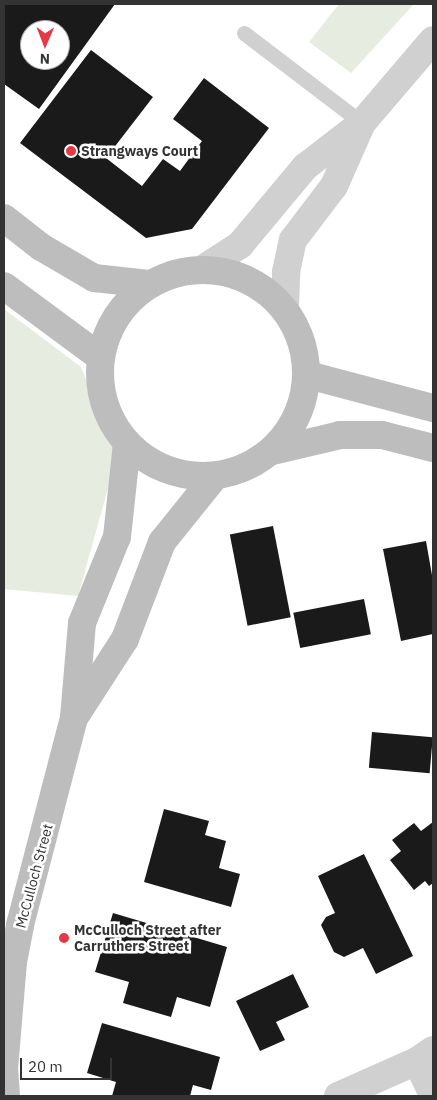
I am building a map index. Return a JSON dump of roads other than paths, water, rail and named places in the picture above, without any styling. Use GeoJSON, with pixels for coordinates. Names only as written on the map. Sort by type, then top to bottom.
{"type":"FeatureCollection","features":[{"type":"Feature","properties":{"kind":"main road"},"geometry":{"type":"LineString","coordinates":[[4,218],[41,247],[94,278],[149,284]]}},
{"type":"Feature","properties":{"kind":"main road"},"geometry":{"type":"LineString","coordinates":[[273,451],[301,411],[308,376],[303,340],[285,308],[270,293],[239,275],[203,269],[183,271],[149,284],[112,322],[100,357],[99,379],[107,414],[127,444],[145,460],[178,474],[214,476],[242,470],[273,451],[340,435],[382,435],[433,448]]}},
{"type":"Feature","properties":{"kind":"main road"},"geometry":{"type":"LineString","coordinates":[[4,286],[100,357]]}},
{"type":"Feature","properties":{"kind":"main road"},"geometry":{"type":"LineString","coordinates":[[308,376],[433,408]]}},
{"type":"Feature","properties":{"kind":"main road","name":"McCulloch Street"},"geometry":{"type":"LineString","coordinates":[[6,1096],[4,1069],[13,962],[20,925],[74,718],[82,623],[117,537],[127,444]]}},
{"type":"Feature","properties":{"kind":"main road","name":"McCulloch Street"},"geometry":{"type":"LineString","coordinates":[[74,718],[125,639],[162,542],[214,476]]}},
{"type":"Feature","properties":{"kind":"street"},"geometry":{"type":"LineString","coordinates":[[203,269],[240,245],[305,167],[362,123],[433,40]]}},
{"type":"Feature","properties":{"kind":"street"},"geometry":{"type":"LineString","coordinates":[[285,308],[286,272],[293,240],[334,186],[362,123]]}},
{"type":"Feature","properties":{"kind":"street"},"geometry":{"type":"LineString","coordinates":[[338,1096],[425,1055],[433,1096]]}},
{"type":"Feature","properties":{"kind":"lane"},"geometry":{"type":"LineString","coordinates":[[244,32],[362,123]]}},
{"type":"Feature","properties":{"kind":"place","name":"Strangways Court"},"geometry":{"type":"Point","coordinates":[71,151]}},
{"type":"Feature","properties":{"kind":"place","name":"McCulloch Street after Carruthers Street"},"geometry":{"type":"Point","coordinates":[64,938]}}]}
